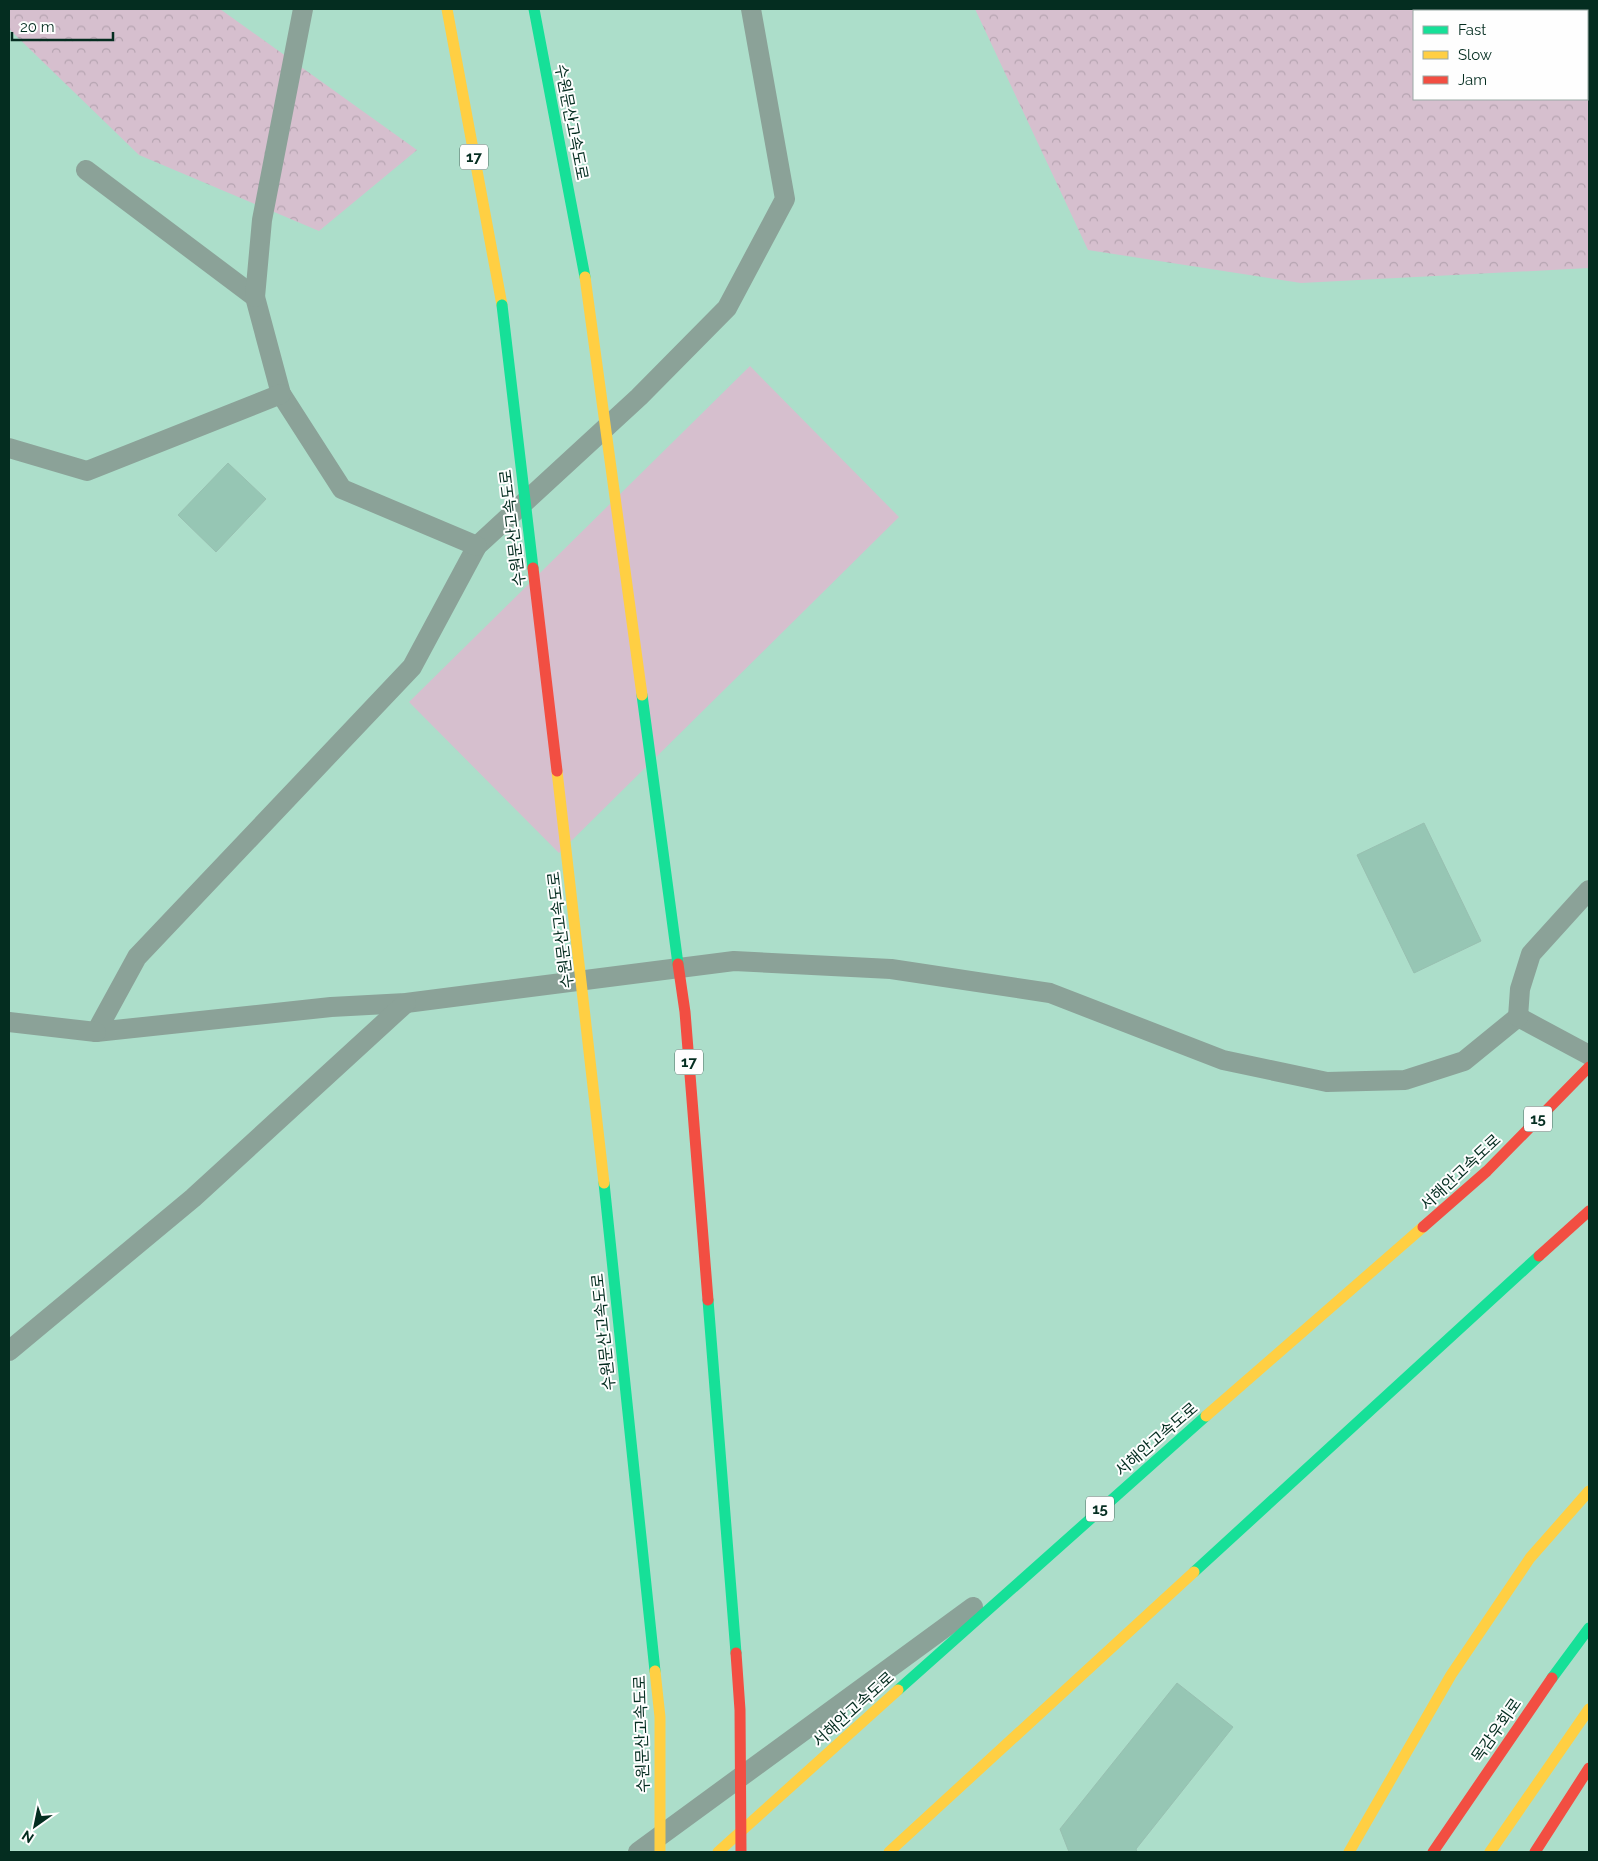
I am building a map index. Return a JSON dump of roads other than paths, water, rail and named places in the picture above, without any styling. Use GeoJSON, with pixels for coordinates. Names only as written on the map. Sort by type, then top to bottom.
{"type":"FeatureCollection","features":[{"type":"Feature","properties":{"kind":"main road","name":"수원문산고속도로"},"geometry":{"type":"LineString","coordinates":[[447,9],[502,306],[586,1014],[658,1697],[660,1852]]}},
{"type":"Feature","properties":{"kind":"main road","name":"수원문산고속도로"},"geometry":{"type":"LineString","coordinates":[[534,9],[585,278],[684,1012],[740,1710],[741,1852]]}},
{"type":"Feature","properties":{"kind":"main road","name":"서해안고속도로"},"geometry":{"type":"LineString","coordinates":[[718,1852],[1060,1544],[1487,1171],[1589,1067]]}},
{"type":"Feature","properties":{"kind":"main road"},"geometry":{"type":"LineString","coordinates":[[890,1851],[1589,1211]]}},
{"type":"Feature","properties":{"kind":"main road"},"geometry":{"type":"LineString","coordinates":[[1349,1852],[1451,1675],[1530,1558],[1589,1491]]}},
{"type":"Feature","properties":{"kind":"main road","name":"목감우회로"},"geometry":{"type":"LineString","coordinates":[[1433,1852],[1455,1817],[1574,1646],[1589,1628]]}},
{"type":"Feature","properties":{"kind":"main road"},"geometry":{"type":"LineString","coordinates":[[1490,1852],[1589,1709]]}},
{"type":"Feature","properties":{"kind":"main road"},"geometry":{"type":"LineString","coordinates":[[1535,1852],[1589,1768]]}},
{"type":"Feature","properties":{"kind":"lane"},"geometry":{"type":"LineString","coordinates":[[303,9],[262,220],[255,297],[281,394],[342,489],[477,546]]}},
{"type":"Feature","properties":{"kind":"lane"},"geometry":{"type":"LineString","coordinates":[[96,1032],[137,957],[412,667],[477,546],[639,397],[727,308],[785,199],[751,9]]}},
{"type":"Feature","properties":{"kind":"lane"},"geometry":{"type":"LineString","coordinates":[[86,170],[255,297]]}},
{"type":"Feature","properties":{"kind":"lane"},"geometry":{"type":"LineString","coordinates":[[9,448],[87,471],[281,394]]}},
{"type":"Feature","properties":{"kind":"lane"},"geometry":{"type":"LineString","coordinates":[[9,1022],[96,1032],[331,1007],[406,1003],[734,961],[890,969],[1050,993],[1223,1060],[1327,1082],[1405,1080],[1464,1061],[1518,1017],[1520,989],[1531,954],[1589,890]]}},
{"type":"Feature","properties":{"kind":"lane"},"geometry":{"type":"LineString","coordinates":[[9,1351],[193,1198],[406,1003]]}},
{"type":"Feature","properties":{"kind":"lane"},"geometry":{"type":"LineString","coordinates":[[1518,1017],[1589,1055]]}},
{"type":"Feature","properties":{"kind":"lane"},"geometry":{"type":"LineString","coordinates":[[638,1852],[1060,1544]]}}]}
